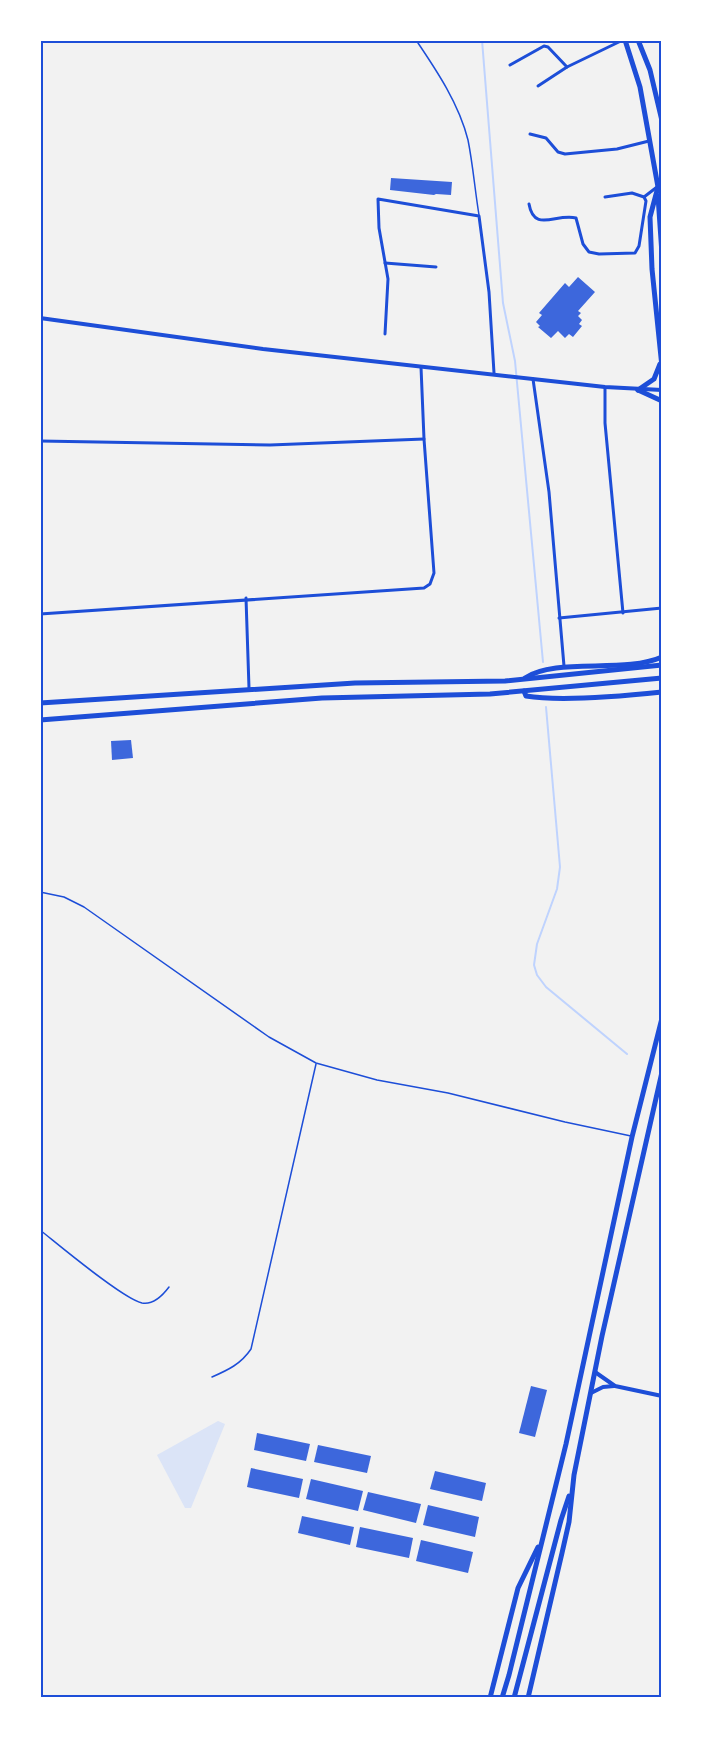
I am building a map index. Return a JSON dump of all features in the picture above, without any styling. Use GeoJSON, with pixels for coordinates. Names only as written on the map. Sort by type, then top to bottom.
{"type":"FeatureCollection","features":[{"type":"Feature","properties":{"kind":"main road"},"geometry":{"type":"LineString","coordinates":[[624,40],[638,80],[651,140],[658,189],[662,254]]}},
{"type":"Feature","properties":{"kind":"main road"},"geometry":{"type":"LineString","coordinates":[[638,40],[650,70],[662,121]]}},
{"type":"Feature","properties":{"kind":"main road"},"geometry":{"type":"LineString","coordinates":[[638,390],[654,379],[661,365],[652,269],[650,217],[658,189]]}},
{"type":"Feature","properties":{"kind":"main road"},"geometry":{"type":"LineString","coordinates":[[638,390],[662,401]]}},
{"type":"Feature","properties":{"kind":"main road"},"geometry":{"type":"LineString","coordinates":[[524,680],[539,671],[625,665],[661,657]]}},
{"type":"Feature","properties":{"kind":"main road"},"geometry":{"type":"LineString","coordinates":[[40,704],[249,688],[355,683],[524,680],[662,665]]}},
{"type":"Feature","properties":{"kind":"main road"},"geometry":{"type":"LineString","coordinates":[[40,720],[322,698],[490,694],[662,678]]}},
{"type":"Feature","properties":{"kind":"main road"},"geometry":{"type":"LineString","coordinates":[[524,691],[526,696],[536,698],[662,692]]}},
{"type":"Feature","properties":{"kind":"main road"},"geometry":{"type":"LineString","coordinates":[[662,982],[662,995]]}},
{"type":"Feature","properties":{"kind":"main road"},"geometry":{"type":"LineString","coordinates":[[502,1698],[566,1444],[632,1137],[662,1018]]}},
{"type":"Feature","properties":{"kind":"main road"},"geometry":{"type":"LineString","coordinates":[[514,1698],[561,1520],[571,1492],[628,1214],[662,1072]]}},
{"type":"Feature","properties":{"kind":"main road"},"geometry":{"type":"LineString","coordinates":[[528,1698],[565,1543],[571,1492]]}},
{"type":"Feature","properties":{"kind":"main road"},"geometry":{"type":"LineString","coordinates":[[490,1698],[518,1588],[542,1540]]}},
{"type":"Feature","properties":{"kind":"street"},"geometry":{"type":"LineString","coordinates":[[538,86],[567,67],[624,40]]}},
{"type":"Feature","properties":{"kind":"street"},"geometry":{"type":"LineString","coordinates":[[510,65],[544,46],[548,47],[567,67]]}},
{"type":"Feature","properties":{"kind":"street"},"geometry":{"type":"LineString","coordinates":[[530,134],[546,138],[558,152],[565,154],[617,149],[651,140]]}},
{"type":"Feature","properties":{"kind":"street"},"geometry":{"type":"LineString","coordinates":[[605,197],[632,193],[644,197],[658,189]]}},
{"type":"Feature","properties":{"kind":"street"},"geometry":{"type":"LineString","coordinates":[[529,204],[531,214],[536,219],[570,216],[576,218],[584,244],[590,252],[635,253],[639,246],[645,211],[644,197]]}},
{"type":"Feature","properties":{"kind":"street"},"geometry":{"type":"LineString","coordinates":[[384,334],[387,279],[378,228],[378,199],[479,216],[489,292],[494,374]]}},
{"type":"Feature","properties":{"kind":"street"},"geometry":{"type":"LineString","coordinates":[[385,263],[436,267]]}},
{"type":"Feature","properties":{"kind":"street"},"geometry":{"type":"LineString","coordinates":[[40,318],[263,349],[605,387],[662,390]]}},
{"type":"Feature","properties":{"kind":"street"},"geometry":{"type":"LineString","coordinates":[[40,614],[246,598],[420,589],[430,584],[434,573],[420,366]]}},
{"type":"Feature","properties":{"kind":"street"},"geometry":{"type":"LineString","coordinates":[[532,379],[549,492],[564,668]]}},
{"type":"Feature","properties":{"kind":"street"},"geometry":{"type":"LineString","coordinates":[[605,387],[605,423],[623,613]]}},
{"type":"Feature","properties":{"kind":"street"},"geometry":{"type":"LineString","coordinates":[[40,441],[270,445],[424,439]]}},
{"type":"Feature","properties":{"kind":"street"},"geometry":{"type":"LineString","coordinates":[[246,598],[249,688]]}},
{"type":"Feature","properties":{"kind":"street"},"geometry":{"type":"LineString","coordinates":[[559,618],[662,608]]}},
{"type":"Feature","properties":{"kind":"street"},"geometry":{"type":"LineString","coordinates":[[595,1372],[615,1386]]}},
{"type":"Feature","properties":{"kind":"street"},"geometry":{"type":"LineString","coordinates":[[591,1393],[603,1387],[615,1386],[662,1396]]}},
{"type":"Feature","properties":{"kind":"lane"},"geometry":{"type":"LineString","coordinates":[[416,40],[437,70],[468,140],[479,216]]}},
{"type":"Feature","properties":{"kind":"lane"},"geometry":{"type":"LineString","coordinates":[[40,892],[64,897],[84,907],[269,1037],[316,1063],[376,1080],[448,1093],[632,1137]]}},
{"type":"Feature","properties":{"kind":"lane"},"geometry":{"type":"LineString","coordinates":[[212,1377],[237,1364],[251,1349],[316,1063]]}},
{"type":"Feature","properties":{"kind":"lane"},"geometry":{"type":"LineString","coordinates":[[40,1230],[136,1300],[148,1303],[160,1297],[169,1287]]}},
{"type":"Feature","properties":{"kind":"shaded area"},"geometry":{"type":"Polygon","coordinates":[[[218,1421],[225,1424],[191,1508],[185,1508],[157,1455],[218,1421]]]}},
{"type":"Feature","properties":{"kind":"building"},"geometry":{"type":"Polygon","coordinates":[[[391,178],[452,182],[451,195],[390,190],[391,178]]]}},
{"type":"Feature","properties":{"kind":"building"},"geometry":{"type":"Polygon","coordinates":[[[578,277],[595,292],[578,311],[581,313],[578,316],[582,320],[579,324],[582,326],[573,337],[569,334],[565,338],[558,331],[551,338],[538,327],[540,326],[536,322],[542,315],[539,313],[565,283],[569,287],[578,277]]]}},
{"type":"Feature","properties":{"kind":"building"},"geometry":{"type":"Polygon","coordinates":[[[131,740],[133,758],[112,760],[111,741],[131,740]]]}},
{"type":"Feature","properties":{"kind":"building"},"geometry":{"type":"Polygon","coordinates":[[[531,1386],[547,1390],[535,1437],[519,1433],[531,1386]]]}},
{"type":"Feature","properties":{"kind":"building"},"geometry":{"type":"Polygon","coordinates":[[[257,1433],[310,1444],[306,1461],[254,1450],[257,1433]]]}},
{"type":"Feature","properties":{"kind":"building"},"geometry":{"type":"Polygon","coordinates":[[[318,1445],[371,1456],[367,1473],[314,1462],[318,1445]]]}},
{"type":"Feature","properties":{"kind":"building"},"geometry":{"type":"Polygon","coordinates":[[[251,1468],[303,1479],[299,1498],[247,1487],[251,1468]]]}},
{"type":"Feature","properties":{"kind":"building"},"geometry":{"type":"Polygon","coordinates":[[[435,1471],[486,1483],[482,1501],[430,1489],[435,1471]]]}},
{"type":"Feature","properties":{"kind":"building"},"geometry":{"type":"Polygon","coordinates":[[[311,1479],[363,1491],[358,1511],[306,1499],[311,1479]]]}},
{"type":"Feature","properties":{"kind":"building"},"geometry":{"type":"Polygon","coordinates":[[[368,1492],[421,1504],[416,1523],[363,1510],[368,1492]]]}},
{"type":"Feature","properties":{"kind":"building"},"geometry":{"type":"Polygon","coordinates":[[[428,1505],[479,1517],[475,1537],[423,1525],[428,1505]]]}},
{"type":"Feature","properties":{"kind":"building"},"geometry":{"type":"Polygon","coordinates":[[[302,1516],[354,1527],[350,1545],[298,1533],[302,1516]]]}},
{"type":"Feature","properties":{"kind":"building"},"geometry":{"type":"Polygon","coordinates":[[[360,1527],[413,1538],[409,1558],[356,1547],[360,1527]]]}},
{"type":"Feature","properties":{"kind":"building"},"geometry":{"type":"Polygon","coordinates":[[[421,1540],[473,1552],[468,1573],[416,1561],[421,1540]]]}},
{"type":"Feature","properties":{"kind":"waterway"},"geometry":{"type":"LineString","coordinates":[[482,40],[503,303],[515,361],[543,662]]}},
{"type":"Feature","properties":{"kind":"waterway"},"geometry":{"type":"LineString","coordinates":[[546,707],[560,867],[557,889],[537,944],[534,965],[537,975],[546,987],[627,1054]]}}]}
